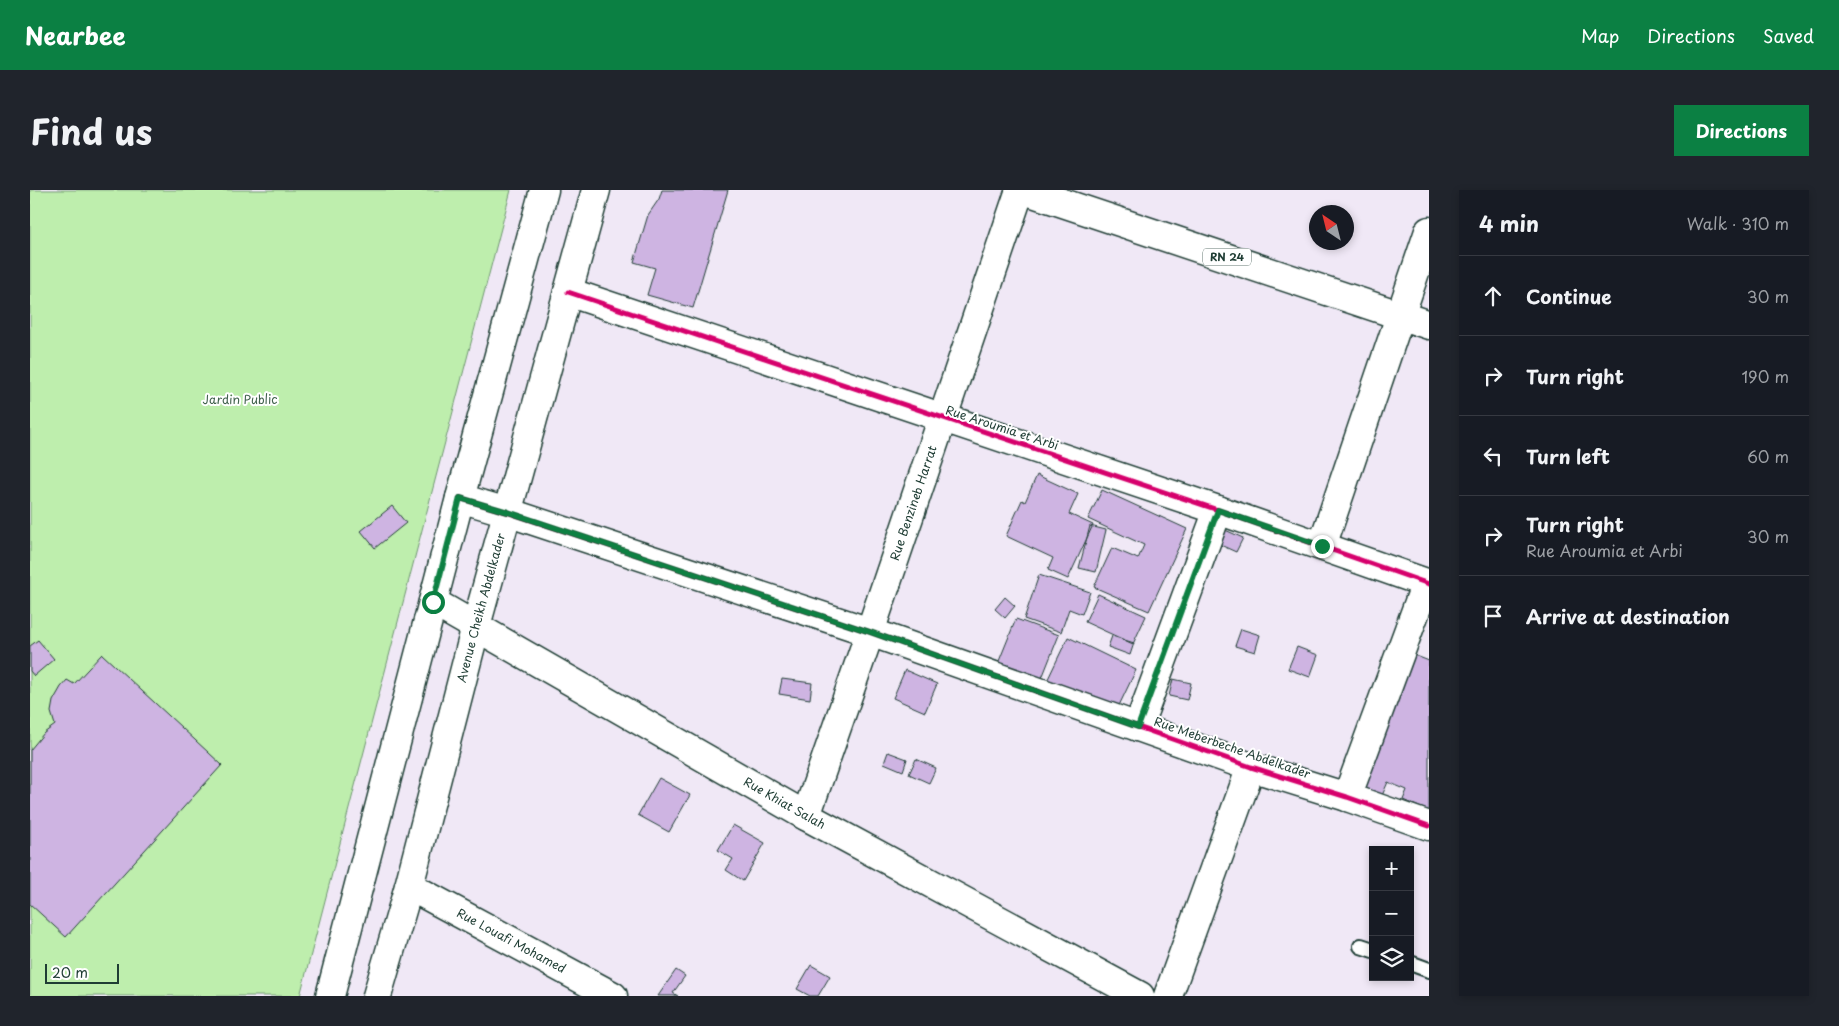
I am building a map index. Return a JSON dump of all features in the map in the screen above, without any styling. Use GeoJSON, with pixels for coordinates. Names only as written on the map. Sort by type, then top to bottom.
{"type":"FeatureCollection","features":[{"type":"Feature","properties":{"kind":"street"},"geometry":{"type":"LineString","coordinates":[[330,996],[460,498],[544,190]]}},
{"type":"Feature","properties":{"kind":"street","name":"Avenue Cheikh Abdelkader"},"geometry":{"type":"LineString","coordinates":[[377,996],[409,886],[476,626],[596,190]]}},
{"type":"Feature","properties":{"kind":"street","name":"Rue Benzineb Harrat"},"geometry":{"type":"LineString","coordinates":[[806,816],[1020,190]]}},
{"type":"Feature","properties":{"kind":"street","name":"RN 24"},"geometry":{"type":"LineString","coordinates":[[1024,190],[1429,325]]}},
{"type":"Feature","properties":{"kind":"street"},"geometry":{"type":"LineString","coordinates":[[1322,546],[1429,231]]}},
{"type":"Feature","properties":{"kind":"street","name":"Rue Aroumia et Arbi"},"geometry":{"type":"LineString","coordinates":[[568,292],[1218,510],[1428,584]]}},
{"type":"Feature","properties":{"kind":"street","name":"Rue Meberbeche Abdelkader"},"geometry":{"type":"LineString","coordinates":[[460,498],[508,512],[870,632],[1251,767],[1347,797],[1429,826]]}},
{"type":"Feature","properties":{"kind":"street"},"geometry":{"type":"LineString","coordinates":[[1138,727],[1218,510]]}},
{"type":"Feature","properties":{"kind":"street"},"geometry":{"type":"LineString","coordinates":[[1347,797],[1428,584]]}},
{"type":"Feature","properties":{"kind":"street","name":"Rue Khiat Salah"},"geometry":{"type":"LineString","coordinates":[[433,602],[806,816],[1128,993]]}},
{"type":"Feature","properties":{"kind":"street"},"geometry":{"type":"LineString","coordinates":[[1168,996],[1251,767]]}},
{"type":"Feature","properties":{"kind":"street","name":"Rue Louafi Mohamed"},"geometry":{"type":"LineString","coordinates":[[409,886],[613,996]]}},
{"type":"Feature","properties":{"kind":"lane"},"geometry":{"type":"LineString","coordinates":[[1414,964],[1429,970]]}},
{"type":"Feature","properties":{"kind":"green space","name":"Jardin Public"},"geometry":{"type":"Polygon","coordinates":[[[30,190],[511,190],[300,996],[30,996],[30,190]]]}},
{"type":"Feature","properties":{"kind":"building"},"geometry":{"type":"Polygon","coordinates":[[[662,190],[728,190],[693,308],[647,295],[655,268],[634,262],[648,215],[659,199],[662,190]]]}},
{"type":"Feature","properties":{"kind":"building"},"geometry":{"type":"Polygon","coordinates":[[[1037,475],[1078,494],[1069,514],[1093,525],[1068,579],[1048,570],[1053,558],[1006,536],[1022,500],[1025,502],[1037,475]]]}},
{"type":"Feature","properties":{"kind":"building"},"geometry":{"type":"Polygon","coordinates":[[[1102,490],[1187,529],[1149,611],[1094,587],[1112,548],[1138,559],[1144,545],[1088,519],[1102,490]]]}},
{"type":"Feature","properties":{"kind":"building"},"geometry":{"type":"Polygon","coordinates":[[[392,506],[406,523],[375,548],[361,531],[392,506]]]}},
{"type":"Feature","properties":{"kind":"building"},"geometry":{"type":"Polygon","coordinates":[[[1090,526],[1106,530],[1096,572],[1079,568],[1090,526]]]}},
{"type":"Feature","properties":{"kind":"building"},"geometry":{"type":"Polygon","coordinates":[[[1223,529],[1243,538],[1236,552],[1216,543],[1223,529]]]}},
{"type":"Feature","properties":{"kind":"building"},"geometry":{"type":"Polygon","coordinates":[[[1039,575],[1090,592],[1082,614],[1069,609],[1061,632],[1024,619],[1039,575]]]}},
{"type":"Feature","properties":{"kind":"building"},"geometry":{"type":"Polygon","coordinates":[[[1098,594],[1146,616],[1133,644],[1085,622],[1098,594]]]}},
{"type":"Feature","properties":{"kind":"building"},"geometry":{"type":"Polygon","coordinates":[[[1005,597],[1015,606],[1005,618],[995,609],[1005,597]]]}},
{"type":"Feature","properties":{"kind":"building"},"geometry":{"type":"Polygon","coordinates":[[[1016,619],[1059,635],[1040,683],[997,666],[1016,619]]]}},
{"type":"Feature","properties":{"kind":"building"},"geometry":{"type":"Polygon","coordinates":[[[1241,629],[1260,635],[1255,652],[1235,646],[1241,629]]]}},
{"type":"Feature","properties":{"kind":"building"},"geometry":{"type":"Polygon","coordinates":[[[1112,636],[1134,643],[1130,655],[1108,647],[1112,636]]]}},
{"type":"Feature","properties":{"kind":"building"},"geometry":{"type":"Polygon","coordinates":[[[1068,637],[1136,670],[1114,716],[1046,683],[1068,637]]]}},
{"type":"Feature","properties":{"kind":"building"},"geometry":{"type":"Polygon","coordinates":[[[38,640],[54,659],[34,676],[30,671],[30,646],[38,640]]]}},
{"type":"Feature","properties":{"kind":"building"},"geometry":{"type":"Polygon","coordinates":[[[1297,647],[1318,655],[1310,677],[1288,669],[1297,647]]]}},
{"type":"Feature","properties":{"kind":"building"},"geometry":{"type":"Polygon","coordinates":[[[1401,650],[1429,661],[1429,811],[1403,800],[1407,790],[1388,782],[1380,800],[1344,785],[1401,650]]]}},
{"type":"Feature","properties":{"kind":"building"},"geometry":{"type":"Polygon","coordinates":[[[102,654],[222,765],[66,937],[30,904],[30,750],[44,733],[55,725],[51,712],[53,701],[61,687],[67,680],[74,684],[102,654]]]}},
{"type":"Feature","properties":{"kind":"building"},"geometry":{"type":"Polygon","coordinates":[[[905,670],[937,684],[925,712],[893,698],[905,670]]]}},
{"type":"Feature","properties":{"kind":"building"},"geometry":{"type":"Polygon","coordinates":[[[782,679],[812,683],[810,699],[779,694],[782,679]]]}},
{"type":"Feature","properties":{"kind":"building"},"geometry":{"type":"Polygon","coordinates":[[[1173,679],[1191,683],[1187,700],[1169,696],[1173,679]]]}},
{"type":"Feature","properties":{"kind":"building"},"geometry":{"type":"Polygon","coordinates":[[[888,752],[907,759],[903,771],[884,763],[888,752]]]}},
{"type":"Feature","properties":{"kind":"building"},"geometry":{"type":"Polygon","coordinates":[[[916,759],[936,768],[929,783],[909,774],[916,759]]]}},
{"type":"Feature","properties":{"kind":"building"},"geometry":{"type":"Polygon","coordinates":[[[659,778],[690,795],[669,832],[638,815],[659,778]]]}},
{"type":"Feature","properties":{"kind":"building"},"geometry":{"type":"Polygon","coordinates":[[[733,825],[765,843],[743,881],[726,870],[733,859],[718,850],[733,825]]]}},
{"type":"Feature","properties":{"kind":"building"},"geometry":{"type":"Polygon","coordinates":[[[811,965],[830,976],[818,996],[810,996],[797,989],[811,965]]]}},
{"type":"Feature","properties":{"kind":"building"},"geometry":{"type":"Polygon","coordinates":[[[676,970],[685,976],[673,993],[678,996],[658,996],[676,970]]]}},
{"type":"Feature","properties":{"kind":"cycle path"},"geometry":{"type":"LineString","coordinates":[[568,292],[1218,510],[1429,584]]}},
{"type":"Feature","properties":{"kind":"cycle path"},"geometry":{"type":"LineString","coordinates":[[460,498],[870,632],[1251,767],[1347,797],[1429,826]]}},
{"type":"Feature","properties":{"kind":"route"},"geometry":{"type":"LineString","coordinates":[[433,602],[460,498],[508,512],[870,632],[1138,727],[1218,510],[1322,546]]}}]}
